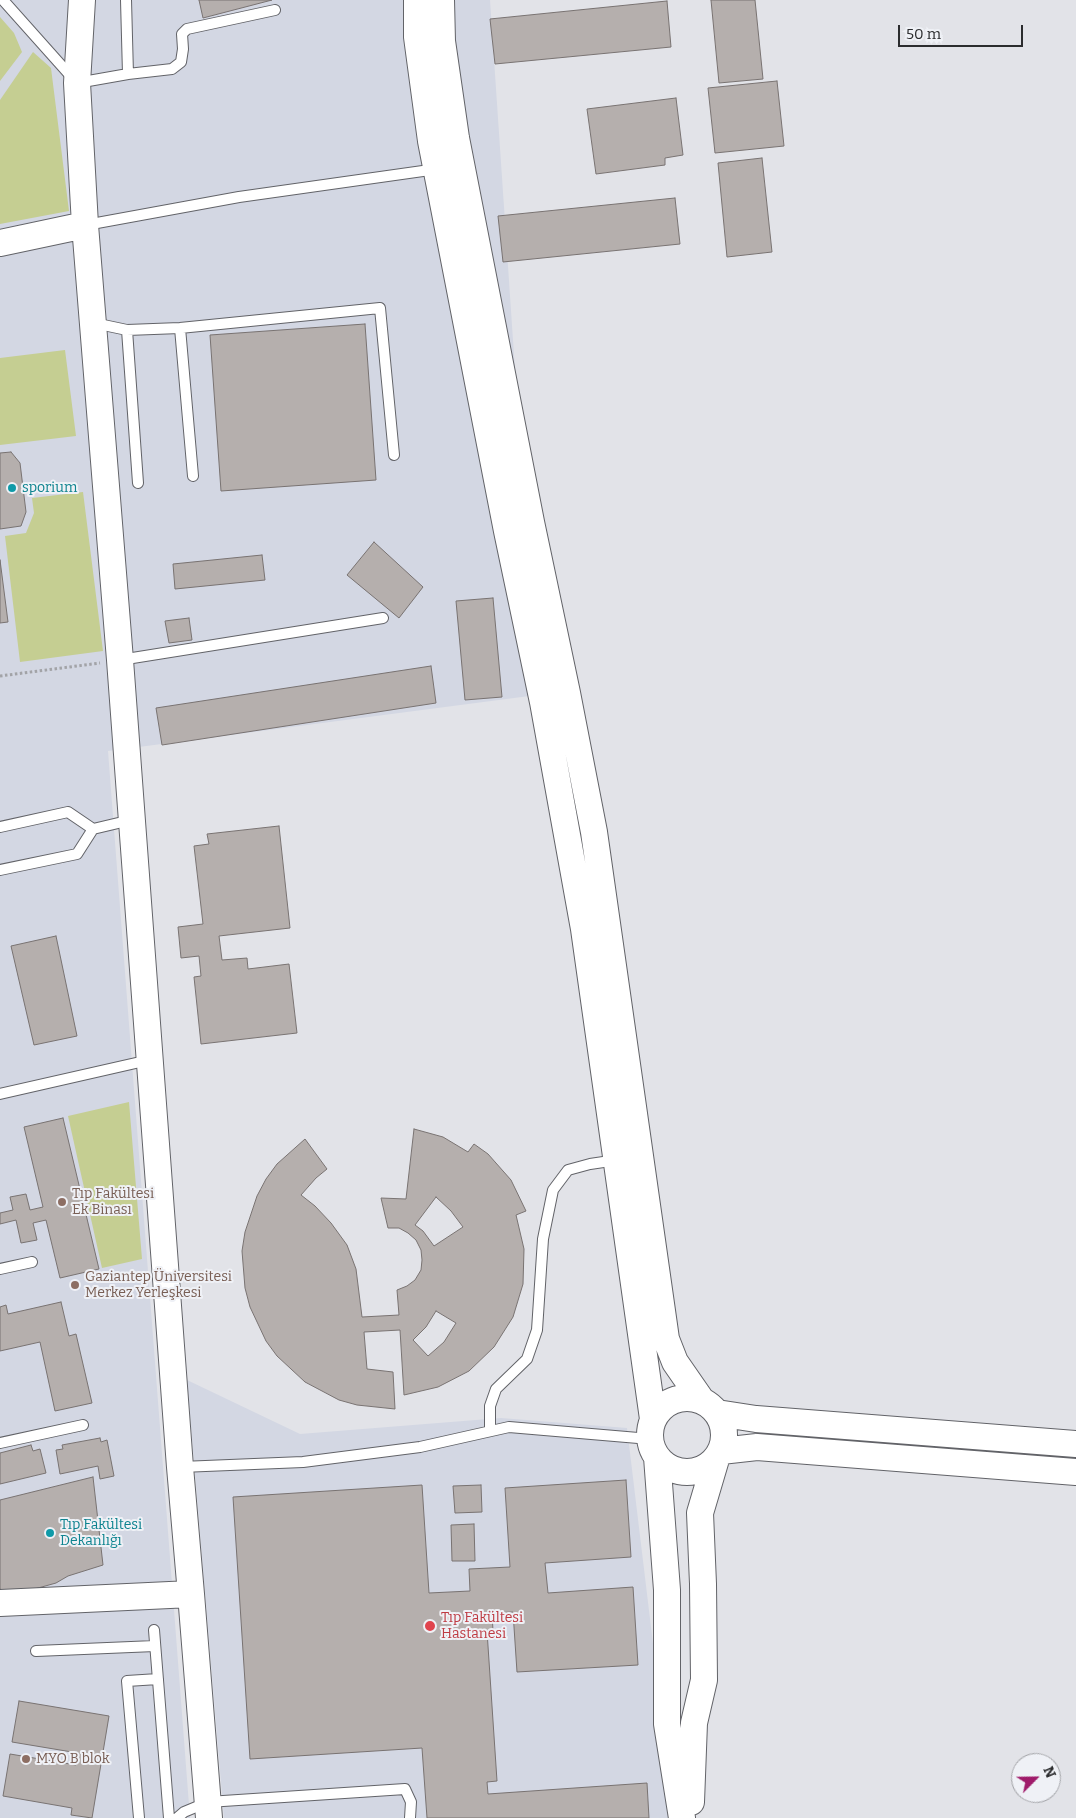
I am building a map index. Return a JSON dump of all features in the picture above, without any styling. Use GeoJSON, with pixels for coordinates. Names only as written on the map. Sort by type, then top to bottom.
{"type":"FeatureCollection","features":[{"type":"Feature","properties":{"kind":"street"},"geometry":{"type":"LineString","coordinates":[[82,0],[77,83],[85,225],[208,1810]]}},
{"type":"Feature","properties":{"kind":"street"},"geometry":{"type":"LineString","coordinates":[[417,0],[417,38],[432,141],[507,531],[550,742],[628,1159],[666,1339],[675,1362],[722,1422],[724,1432],[700,1512],[704,1680],[694,1723],[690,1818]]}},
{"type":"Feature","properties":{"kind":"street"},"geometry":{"type":"LineString","coordinates":[[441,0],[442,41],[456,138],[531,522],[568,693],[594,832],[628,1159],[667,1590],[667,1724],[682,1818]]}},
{"type":"Feature","properties":{"kind":"street"},"geometry":{"type":"LineString","coordinates":[[0,243],[85,225]]}},
{"type":"Feature","properties":{"kind":"street"},"geometry":{"type":"LineString","coordinates":[[1076,1444],[756,1419],[710,1407],[693,1398],[674,1400],[658,1411],[653,1438],[663,1464],[681,1472],[700,1470],[718,1455],[757,1447],[1076,1472]]}},
{"type":"Feature","properties":{"kind":"street"},"geometry":{"type":"LineString","coordinates":[[0,1603],[191,1594]]}},
{"type":"Feature","properties":{"kind":"street"},"geometry":{"type":"LineString","coordinates":[[667,1724],[694,1723]]}},
{"type":"Feature","properties":{"kind":"lane"},"geometry":{"type":"LineString","coordinates":[[3,0],[77,83],[172,69],[181,62],[184,49],[182,34],[187,29],[276,10]]}},
{"type":"Feature","properties":{"kind":"lane"},"geometry":{"type":"LineString","coordinates":[[126,0],[128,74]]}},
{"type":"Feature","properties":{"kind":"lane"},"geometry":{"type":"LineString","coordinates":[[85,225],[239,197],[438,168]]}},
{"type":"Feature","properties":{"kind":"lane"},"geometry":{"type":"LineString","coordinates":[[93,323],[127,330],[180,328],[380,308],[394,455]]}},
{"type":"Feature","properties":{"kind":"lane"},"geometry":{"type":"LineString","coordinates":[[180,328],[193,476]]}},
{"type":"Feature","properties":{"kind":"lane"},"geometry":{"type":"LineString","coordinates":[[127,330],[138,483]]}},
{"type":"Feature","properties":{"kind":"lane"},"geometry":{"type":"LineString","coordinates":[[120,660],[383,618]]}},
{"type":"Feature","properties":{"kind":"lane"},"geometry":{"type":"LineString","coordinates":[[0,827],[68,812],[93,829]]}},
{"type":"Feature","properties":{"kind":"lane"},"geometry":{"type":"LineString","coordinates":[[0,870],[76,854],[93,829],[132,820]]}},
{"type":"Feature","properties":{"kind":"lane"},"geometry":{"type":"LineString","coordinates":[[0,1094],[150,1060]]}},
{"type":"Feature","properties":{"kind":"lane"},"geometry":{"type":"LineString","coordinates":[[490,1431],[490,1406],[496,1389],[527,1359],[537,1330],[543,1239],[553,1190],[568,1170],[590,1164],[628,1159]]}},
{"type":"Feature","properties":{"kind":"lane"},"geometry":{"type":"LineString","coordinates":[[0,1269],[32,1262]]}},
{"type":"Feature","properties":{"kind":"lane"},"geometry":{"type":"LineString","coordinates":[[0,1443],[83,1425]]}},
{"type":"Feature","properties":{"kind":"lane"},"geometry":{"type":"LineString","coordinates":[[180,1468],[303,1462],[420,1447],[509,1427],[653,1438]]}},
{"type":"Feature","properties":{"kind":"lane"},"geometry":{"type":"LineString","coordinates":[[154,1630],[169,1818]]}},
{"type":"Feature","properties":{"kind":"lane"},"geometry":{"type":"LineString","coordinates":[[36,1652],[155,1646]]}},
{"type":"Feature","properties":{"kind":"lane"},"geometry":{"type":"LineString","coordinates":[[139,1818],[127,1682],[158,1679]]}},
{"type":"Feature","properties":{"kind":"lane"},"geometry":{"type":"LineString","coordinates":[[177,1818],[184,1812],[405,1789],[411,1802],[410,1818]]}},
{"type":"Feature","properties":{"kind":"path"},"geometry":{"type":"LineString","coordinates":[[0,676],[120,660]]}},
{"type":"Feature","properties":{"kind":"shaded area","name":"Gaziantep Üniversitesi Merkez Yerleşkesi"},"geometry":{"type":"Polygon","coordinates":[[[0,0],[490,0],[537,695],[108,751],[190,1818],[0,1818],[0,0]]]}},
{"type":"Feature","properties":{"kind":"shaded area","name":"Tıp Fakültesi Hastanesi"},"geometry":{"type":"Polygon","coordinates":[[[187,1380],[300,1434],[501,1418],[627,1428],[674,1818],[224,1818],[187,1380]]]}},
{"type":"Feature","properties":{"kind":"green space"},"geometry":{"type":"Polygon","coordinates":[[[0,17],[14,33],[22,52],[0,81],[0,17]]]}},
{"type":"Feature","properties":{"kind":"green space"},"geometry":{"type":"Polygon","coordinates":[[[33,52],[51,68],[69,211],[0,224],[0,100],[33,52]]]}},
{"type":"Feature","properties":{"kind":"green space"},"geometry":{"type":"Polygon","coordinates":[[[65,350],[76,436],[0,445],[0,358],[65,350]]]}},
{"type":"Feature","properties":{"kind":"green space"},"geometry":{"type":"Polygon","coordinates":[[[83,492],[103,651],[20,662],[5,536],[26,533],[34,513],[32,498],[83,492]]]}},
{"type":"Feature","properties":{"kind":"green space"},"geometry":{"type":"Polygon","coordinates":[[[129,1102],[142,1259],[102,1268],[68,1116],[129,1102]]]}},
{"type":"Feature","properties":{"kind":"building"},"geometry":{"type":"Polygon","coordinates":[[[199,0],[272,0],[203,18],[199,0]]]}},
{"type":"Feature","properties":{"kind":"building"},"geometry":{"type":"Polygon","coordinates":[[[711,0],[755,0],[763,79],[719,83],[711,0]]]}},
{"type":"Feature","properties":{"kind":"building"},"geometry":{"type":"Polygon","coordinates":[[[667,1],[671,47],[495,64],[490,19],[667,1]]]}},
{"type":"Feature","properties":{"kind":"building"},"geometry":{"type":"Polygon","coordinates":[[[777,81],[784,146],[715,153],[708,88],[777,81]]]}},
{"type":"Feature","properties":{"kind":"building"},"geometry":{"type":"Polygon","coordinates":[[[676,98],[683,155],[665,158],[665,165],[596,174],[587,109],[676,98]]]}},
{"type":"Feature","properties":{"kind":"building"},"geometry":{"type":"Polygon","coordinates":[[[762,158],[772,252],[727,257],[718,163],[762,158]]]}},
{"type":"Feature","properties":{"kind":"building"},"geometry":{"type":"Polygon","coordinates":[[[675,198],[680,244],[503,262],[498,216],[675,198]]]}},
{"type":"Feature","properties":{"kind":"building"},"geometry":{"type":"Polygon","coordinates":[[[365,324],[376,480],[221,491],[210,335],[365,324]]]}},
{"type":"Feature","properties":{"kind":"building","name":"sporium"},"geometry":{"type":"Polygon","coordinates":[[[11,452],[20,463],[26,512],[21,526],[0,529],[0,453],[11,452]]]}},
{"type":"Feature","properties":{"kind":"building"},"geometry":{"type":"Polygon","coordinates":[[[374,542],[423,587],[399,618],[347,575],[374,542]]]}},
{"type":"Feature","properties":{"kind":"building"},"geometry":{"type":"Polygon","coordinates":[[[262,555],[265,580],[175,589],[173,564],[262,555]]]}},
{"type":"Feature","properties":{"kind":"building"},"geometry":{"type":"Polygon","coordinates":[[[0,560],[8,622],[0,623],[0,560]]]}},
{"type":"Feature","properties":{"kind":"building"},"geometry":{"type":"Polygon","coordinates":[[[493,598],[502,697],[465,700],[456,601],[493,598]]]}},
{"type":"Feature","properties":{"kind":"building"},"geometry":{"type":"Polygon","coordinates":[[[189,618],[192,640],[169,643],[165,621],[189,618]]]}},
{"type":"Feature","properties":{"kind":"building"},"geometry":{"type":"Polygon","coordinates":[[[431,666],[436,703],[162,745],[156,708],[431,666]]]}},
{"type":"Feature","properties":{"kind":"building"},"geometry":{"type":"Polygon","coordinates":[[[279,826],[290,928],[219,936],[222,960],[247,958],[248,969],[289,964],[297,1033],[201,1044],[194,977],[201,976],[199,956],[181,958],[178,927],[203,924],[194,846],[209,844],[207,834],[279,826]]]}},
{"type":"Feature","properties":{"kind":"building"},"geometry":{"type":"Polygon","coordinates":[[[56,936],[77,1036],[34,1045],[11,946],[56,936]]]}},
{"type":"Feature","properties":{"kind":"building","name":"Tıp Fakültesi Ek Binası"},"geometry":{"type":"Polygon","coordinates":[[[63,1118],[99,1269],[60,1278],[46,1220],[33,1223],[37,1240],[21,1243],[16,1220],[0,1224],[0,1213],[13,1210],[10,1197],[26,1194],[30,1210],[43,1207],[24,1127],[63,1118]]]}},
{"type":"Feature","properties":{"kind":"building"},"geometry":{"type":"Polygon","coordinates":[[[414,1129],[443,1137],[468,1152],[474,1144],[488,1154],[511,1180],[526,1211],[516,1215],[524,1249],[523,1284],[513,1317],[494,1347],[469,1371],[438,1387],[404,1395],[400,1330],[364,1332],[367,1369],[393,1372],[395,1409],[357,1405],[339,1400],[305,1382],[277,1356],[266,1341],[250,1307],[245,1288],[242,1251],[245,1232],[257,1196],[277,1164],[305,1139],[327,1169],[301,1195],[315,1206],[331,1223],[347,1245],[356,1269],[362,1317],[399,1315],[397,1290],[415,1280],[421,1270],[421,1250],[416,1240],[399,1228],[388,1228],[381,1198],[406,1199],[414,1129]],[[436,1197],[415,1225],[423,1231],[434,1246],[463,1227],[451,1211],[436,1197]],[[436,1311],[426,1327],[413,1340],[428,1356],[444,1342],[456,1323],[436,1311]]]}},
{"type":"Feature","properties":{"kind":"building"},"geometry":{"type":"Polygon","coordinates":[[[61,1302],[69,1336],[76,1334],[92,1403],[55,1411],[40,1342],[0,1351],[0,1307],[6,1305],[8,1314],[61,1302]]]}},
{"type":"Feature","properties":{"kind":"building"},"geometry":{"type":"Polygon","coordinates":[[[100,1438],[101,1442],[107,1440],[114,1476],[100,1479],[98,1466],[60,1474],[56,1450],[63,1449],[62,1445],[100,1438]]]}},
{"type":"Feature","properties":{"kind":"building"},"geometry":{"type":"Polygon","coordinates":[[[31,1445],[33,1451],[40,1449],[46,1473],[0,1484],[0,1453],[31,1445]]]}},
{"type":"Feature","properties":{"kind":"building","name":"Tıp Fakültesi Dekanlığı"},"geometry":{"type":"Polygon","coordinates":[[[93,1477],[103,1565],[68,1576],[56,1583],[13,1595],[0,1589],[0,1500],[93,1477]]]}},
{"type":"Feature","properties":{"kind":"building"},"geometry":{"type":"Polygon","coordinates":[[[626,1480],[631,1557],[545,1563],[548,1593],[633,1587],[638,1665],[517,1672],[513,1612],[492,1613],[493,1631],[487,1631],[497,1781],[487,1782],[488,1794],[647,1783],[649,1818],[427,1818],[422,1748],[250,1759],[233,1497],[422,1485],[429,1593],[470,1591],[469,1569],[510,1567],[505,1488],[626,1480]]]}},
{"type":"Feature","properties":{"kind":"building"},"geometry":{"type":"Polygon","coordinates":[[[481,1485],[482,1512],[455,1513],[453,1486],[481,1485]]]}},
{"type":"Feature","properties":{"kind":"building"},"geometry":{"type":"Polygon","coordinates":[[[474,1524],[475,1561],[452,1561],[451,1525],[474,1524]]]}},
{"type":"Feature","properties":{"kind":"building","name":"MYO B blok"},"geometry":{"type":"Polygon","coordinates":[[[19,1701],[109,1716],[92,1818],[71,1815],[72,1808],[3,1796],[10,1754],[76,1765],[78,1753],[12,1742],[19,1701]]]}},
{"type":"Feature","properties":{"kind":"place","name":"sporium"},"geometry":{"type":"Point","coordinates":[12,488]}},
{"type":"Feature","properties":{"kind":"place","name":"Tıp Fakültesi Ek Binası"},"geometry":{"type":"Point","coordinates":[62,1202]}},
{"type":"Feature","properties":{"kind":"place","name":"Gaziantep Üniversitesi Merkez Yerleşkesi"},"geometry":{"type":"Point","coordinates":[75,1285]}},
{"type":"Feature","properties":{"kind":"place","name":"Tıp Fakültesi Dekanlığı"},"geometry":{"type":"Point","coordinates":[50,1533]}},
{"type":"Feature","properties":{"kind":"place","name":"Tıp Fakültesi Hastanesi"},"geometry":{"type":"Point","coordinates":[430,1626]}},
{"type":"Feature","properties":{"kind":"place","name":"MYO B blok"},"geometry":{"type":"Point","coordinates":[26,1759]}}]}
